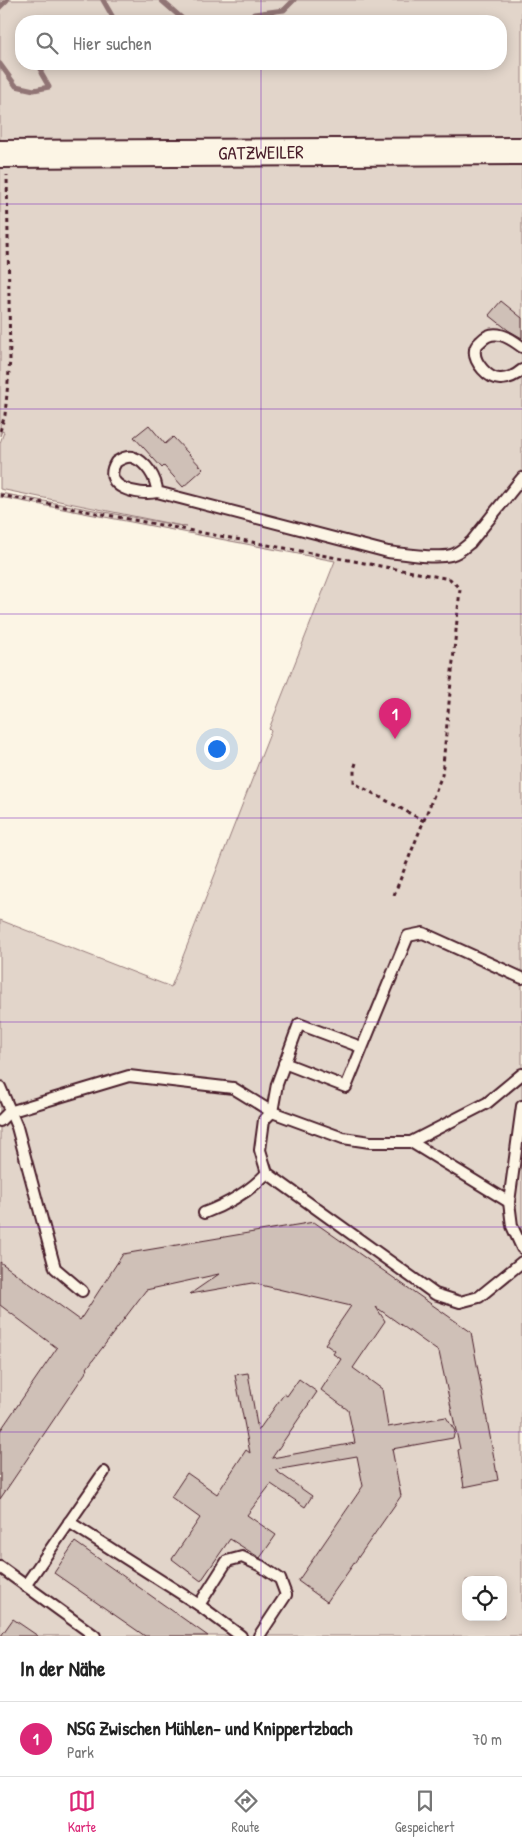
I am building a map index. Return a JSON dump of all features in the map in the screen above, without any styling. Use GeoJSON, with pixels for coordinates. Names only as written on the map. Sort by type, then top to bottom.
{"type":"FeatureCollection","features":[{"type":"Feature","properties":{"kind":"street","name":"GATZWEILER"},"geometry":{"type":"LineString","coordinates":[[3,154],[522,151]]}},
{"type":"Feature","properties":{"kind":"lane"},"geometry":{"type":"LineString","coordinates":[[522,346],[507,336],[493,334],[484,338],[475,348],[475,354],[483,370],[496,379],[506,378],[522,370]]}},
{"type":"Feature","properties":{"kind":"lane"},"geometry":{"type":"LineString","coordinates":[[158,492],[156,482],[143,464],[131,457],[116,462],[112,471],[116,482],[128,491],[138,494],[147,495],[158,492],[388,552],[415,556],[451,555],[462,550],[471,542],[522,478]]}},
{"type":"Feature","properties":{"kind":"lane"},"geometry":{"type":"LineString","coordinates":[[284,1063],[346,1087],[408,936],[423,933],[522,978]]}},
{"type":"Feature","properties":{"kind":"lane"},"geometry":{"type":"LineString","coordinates":[[361,1047],[299,1024],[277,1084],[272,1112],[264,1120],[260,1150],[267,1173],[434,1294],[460,1302],[479,1297],[522,1262]]}},
{"type":"Feature","properties":{"kind":"lane"},"geometry":{"type":"LineString","coordinates":[[0,1121],[9,1112],[129,1076],[233,1088],[272,1112],[342,1138],[370,1142],[411,1142],[487,1103],[522,1074]]}},
{"type":"Feature","properties":{"kind":"lane"},"geometry":{"type":"LineString","coordinates":[[0,1087],[17,1127],[55,1268],[82,1291]]}},
{"type":"Feature","properties":{"kind":"lane"},"geometry":{"type":"LineString","coordinates":[[522,1106],[509,1202],[512,1226],[522,1248]]}},
{"type":"Feature","properties":{"kind":"lane"},"geometry":{"type":"LineString","coordinates":[[411,1142],[509,1202]]}},
{"type":"Feature","properties":{"kind":"lane"},"geometry":{"type":"LineString","coordinates":[[204,1213],[225,1206],[258,1183],[267,1173]]}},
{"type":"Feature","properties":{"kind":"lane"},"geometry":{"type":"LineString","coordinates":[[25,1586],[104,1472]]}},
{"type":"Feature","properties":{"kind":"lane"},"geometry":{"type":"LineString","coordinates":[[69,1522],[199,1605],[241,1636]]}},
{"type":"Feature","properties":{"kind":"lane"},"geometry":{"type":"LineString","coordinates":[[199,1605],[227,1561],[242,1557],[261,1566],[280,1579],[286,1595],[259,1636]]}},
{"type":"Feature","properties":{"kind":"lane"},"geometry":{"type":"LineString","coordinates":[[0,1568],[95,1636]]}},
{"type":"Feature","properties":{"kind":"path"},"geometry":{"type":"LineString","coordinates":[[0,431],[5,415],[10,360],[3,154]]}},
{"type":"Feature","properties":{"kind":"path"},"geometry":{"type":"LineString","coordinates":[[0,494],[450,579],[460,588],[442,775],[394,894]]}},
{"type":"Feature","properties":{"kind":"path"},"geometry":{"type":"LineString","coordinates":[[356,763],[354,783],[424,821]]}},
{"type":"Feature","properties":{"kind":"shaded area"},"geometry":{"type":"Polygon","coordinates":[[[0,0],[522,0],[522,145],[0,145],[0,0]]]}},
{"type":"Feature","properties":{"kind":"shaded area"},"geometry":{"type":"Polygon","coordinates":[[[522,151],[522,1636],[0,1636],[0,920],[171,987],[335,561],[0,497],[0,493],[187,527],[0,489],[0,443],[4,432],[2,431],[0,436],[0,154],[522,151]]]}},
{"type":"Feature","properties":{"kind":"building"},"geometry":{"type":"Polygon","coordinates":[[[501,301],[522,318],[522,338],[489,315],[501,301]]]}},
{"type":"Feature","properties":{"kind":"building"},"geometry":{"type":"Polygon","coordinates":[[[149,425],[165,444],[173,437],[203,469],[183,487],[164,466],[162,468],[134,437],[149,425]]]}},
{"type":"Feature","properties":{"kind":"building"},"geometry":{"type":"Polygon","coordinates":[[[314,1222],[471,1332],[498,1480],[464,1487],[458,1450],[460,1449],[439,1352],[376,1307],[385,1321],[353,1368],[382,1389],[388,1427],[446,1417],[455,1431],[453,1438],[392,1449],[401,1496],[327,1602],[298,1581],[363,1486],[357,1456],[275,1470],[312,1496],[305,1507],[271,1484],[247,1515],[276,1535],[260,1558],[230,1539],[201,1581],[172,1559],[200,1518],[171,1497],[187,1473],[217,1494],[246,1450],[250,1453],[235,1375],[248,1373],[258,1431],[284,1394],[287,1396],[299,1379],[317,1392],[272,1458],[355,1443],[348,1410],[321,1390],[341,1359],[333,1354],[335,1351],[325,1344],[351,1306],[252,1283],[190,1294],[219,1274],[146,1290],[87,1368],[0,1499],[0,1431],[57,1348],[0,1305],[0,1262],[80,1320],[123,1254],[314,1222]]]}},
{"type":"Feature","properties":{"kind":"building"},"geometry":{"type":"Polygon","coordinates":[[[75,1542],[208,1636],[145,1636],[54,1573],[75,1542]]]}},
{"type":"Feature","properties":{"kind":"building"},"geometry":{"type":"Polygon","coordinates":[[[13,1619],[38,1636],[1,1636],[13,1619]]]}},
{"type":"Feature","properties":{"kind":"waterway"},"geometry":{"type":"LineString","coordinates":[[0,7],[7,0]]}},
{"type":"Feature","properties":{"kind":"waterway"},"geometry":{"type":"LineString","coordinates":[[103,0],[112,15]]}},
{"type":"Feature","properties":{"kind":"waterway"},"geometry":{"type":"LineString","coordinates":[[161,0],[178,15]]}},
{"type":"Feature","properties":{"kind":"waterway"},"geometry":{"type":"LineString","coordinates":[[253,15],[284,10],[294,0]]}},
{"type":"Feature","properties":{"kind":"waterway"},"geometry":{"type":"LineString","coordinates":[[0,64],[16,86],[34,90],[49,87],[41,73],[41,70]]}},
{"type":"Feature","properties":{"kind":"place","name":"NSG Zwischen Mühlen- und Knippertzbach"},"geometry":{"type":"Point","coordinates":[395,739]}}]}
